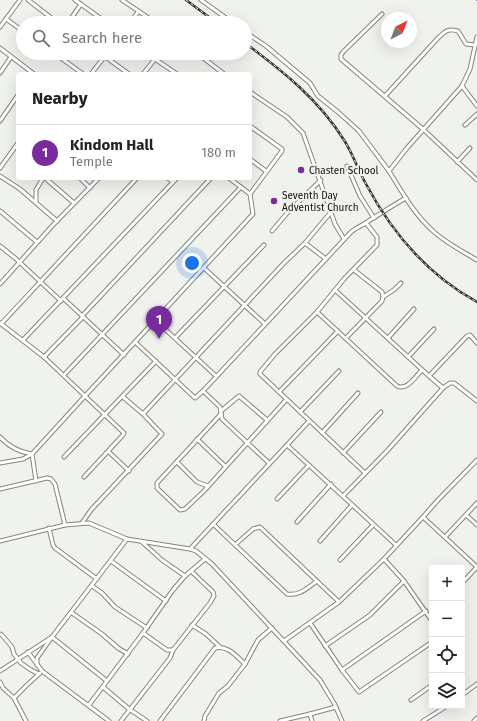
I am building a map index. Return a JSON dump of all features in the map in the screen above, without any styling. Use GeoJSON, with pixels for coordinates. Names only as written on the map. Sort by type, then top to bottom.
{"type":"FeatureCollection","features":[{"type":"Feature","properties":{"kind":"street"},"geometry":{"type":"LineString","coordinates":[[0,27],[20,0]]}},
{"type":"Feature","properties":{"kind":"street"},"geometry":{"type":"LineString","coordinates":[[28,0],[49,16]]}},
{"type":"Feature","properties":{"kind":"street"},"geometry":{"type":"LineString","coordinates":[[75,0],[97,16]]}},
{"type":"Feature","properties":{"kind":"street"},"geometry":{"type":"LineString","coordinates":[[122,0],[145,16]]}},
{"type":"Feature","properties":{"kind":"street"},"geometry":{"type":"LineString","coordinates":[[201,0],[223,16]]}},
{"type":"Feature","properties":{"kind":"street"},"geometry":{"type":"LineString","coordinates":[[73,16],[81,4]]}},
{"type":"Feature","properties":{"kind":"street"},"geometry":{"type":"LineString","coordinates":[[135,16],[138,12]]}},
{"type":"Feature","properties":{"kind":"street"},"geometry":{"type":"LineString","coordinates":[[381,15],[341,55],[341,59],[424,130],[477,180]]}},
{"type":"Feature","properties":{"kind":"street"},"geometry":{"type":"LineString","coordinates":[[6,19],[16,26]]}},
{"type":"Feature","properties":{"kind":"street"},"geometry":{"type":"LineString","coordinates":[[385,96],[438,38],[448,30],[451,29],[458,31],[465,43],[475,45]]}},
{"type":"Feature","properties":{"kind":"street"},"geometry":{"type":"LineString","coordinates":[[252,37],[266,46],[310,83],[318,96],[359,131],[389,170],[418,216],[434,232],[477,260]]}},
{"type":"Feature","properties":{"kind":"street"},"geometry":{"type":"LineString","coordinates":[[389,170],[462,86],[470,69],[477,37]]}},
{"type":"Feature","properties":{"kind":"street"},"geometry":{"type":"LineString","coordinates":[[0,48],[31,72]]}},
{"type":"Feature","properties":{"kind":"street"},"geometry":{"type":"LineString","coordinates":[[0,73],[11,57]]}},
{"type":"Feature","properties":{"kind":"street"},"geometry":{"type":"LineString","coordinates":[[64,60],[80,72]]}},
{"type":"Feature","properties":{"kind":"street"},"geometry":{"type":"LineString","coordinates":[[93,72],[102,60]]}},
{"type":"Feature","properties":{"kind":"street"},"geometry":{"type":"LineString","coordinates":[[110,60],[126,72]]}},
{"type":"Feature","properties":{"kind":"street"},"geometry":{"type":"LineString","coordinates":[[145,72],[154,60]]}},
{"type":"Feature","properties":{"kind":"street"},"geometry":{"type":"LineString","coordinates":[[156,60],[174,72]]}},
{"type":"Feature","properties":{"kind":"street"},"geometry":{"type":"LineString","coordinates":[[205,60],[218,72]]}},
{"type":"Feature","properties":{"kind":"street"},"geometry":{"type":"LineString","coordinates":[[462,86],[477,106]]}},
{"type":"Feature","properties":{"kind":"street"},"geometry":{"type":"LineString","coordinates":[[252,93],[271,106],[301,130],[305,136],[335,224],[344,239]]}},
{"type":"Feature","properties":{"kind":"street"},"geometry":{"type":"LineString","coordinates":[[0,121],[16,98]]}},
{"type":"Feature","properties":{"kind":"street"},"geometry":{"type":"LineString","coordinates":[[465,125],[477,114]]}},
{"type":"Feature","properties":{"kind":"street"},"geometry":{"type":"LineString","coordinates":[[250,194],[282,151],[282,149],[252,127]]}},
{"type":"Feature","properties":{"kind":"street"},"geometry":{"type":"LineString","coordinates":[[1,165],[16,146]]}},
{"type":"Feature","properties":{"kind":"street"},"geometry":{"type":"LineString","coordinates":[[457,162],[470,148]]}},
{"type":"Feature","properties":{"kind":"street"},"geometry":{"type":"LineString","coordinates":[[252,160],[266,171]]}},
{"type":"Feature","properties":{"kind":"street"},"geometry":{"type":"LineString","coordinates":[[347,166],[360,196],[374,218]]}},
{"type":"Feature","properties":{"kind":"street"},"geometry":{"type":"LineString","coordinates":[[0,176],[20,189],[56,221]]}},
{"type":"Feature","properties":{"kind":"street"},"geometry":{"type":"LineString","coordinates":[[36,202],[36,190],[43,180]]}},
{"type":"Feature","properties":{"kind":"street"},"geometry":{"type":"LineString","coordinates":[[46,180],[74,203]]}},
{"type":"Feature","properties":{"kind":"street"},"geometry":{"type":"LineString","coordinates":[[82,180],[90,188]]}},
{"type":"Feature","properties":{"kind":"street"},"geometry":{"type":"LineString","coordinates":[[0,284],[56,221],[97,180]]}},
{"type":"Feature","properties":{"kind":"street"},"geometry":{"type":"LineString","coordinates":[[84,477],[109,452],[124,432],[44,357],[24,340],[0,323],[135,180]]}},
{"type":"Feature","properties":{"kind":"street"},"geometry":{"type":"LineString","coordinates":[[24,340],[173,182],[170,180]]}},
{"type":"Feature","properties":{"kind":"street"},"geometry":{"type":"LineString","coordinates":[[44,357],[210,180]]}},
{"type":"Feature","properties":{"kind":"street"},"geometry":{"type":"LineString","coordinates":[[0,463],[23,459],[32,454],[252,217],[253,211],[250,194],[232,180]]}},
{"type":"Feature","properties":{"kind":"street"},"geometry":{"type":"LineString","coordinates":[[272,230],[321,180]]}},
{"type":"Feature","properties":{"kind":"street"},"geometry":{"type":"LineString","coordinates":[[64,375],[241,187]]}},
{"type":"Feature","properties":{"kind":"street"},"geometry":{"type":"LineString","coordinates":[[135,342],[195,398],[344,239],[359,226],[406,198]]}},
{"type":"Feature","properties":{"kind":"street"},"geometry":{"type":"LineString","coordinates":[[0,212],[38,242]]}},
{"type":"Feature","properties":{"kind":"street"},"geometry":{"type":"LineString","coordinates":[[143,414],[284,263],[305,243],[331,212]]}},
{"type":"Feature","properties":{"kind":"street"},"geometry":{"type":"LineString","coordinates":[[365,473],[261,376],[260,372],[275,354],[317,312],[335,290],[377,245],[377,237],[366,223]]}},
{"type":"Feature","properties":{"kind":"street"},"geometry":{"type":"LineString","coordinates":[[305,243],[326,259]]}},
{"type":"Feature","properties":{"kind":"street"},"geometry":{"type":"LineString","coordinates":[[175,338],[264,244]]}},
{"type":"Feature","properties":{"kind":"street"},"geometry":{"type":"LineString","coordinates":[[0,246],[40,282],[82,316],[124,355]]}},
{"type":"Feature","properties":{"kind":"street"},"geometry":{"type":"LineString","coordinates":[[204,268],[265,324]]}},
{"type":"Feature","properties":{"kind":"street"},"geometry":{"type":"LineString","coordinates":[[354,270],[382,292],[383,297]]}},
{"type":"Feature","properties":{"kind":"street"},"geometry":{"type":"LineString","coordinates":[[346,338],[382,301],[383,297],[401,283]]}},
{"type":"Feature","properties":{"kind":"street"},"geometry":{"type":"LineString","coordinates":[[335,290],[422,370],[444,388]]}},
{"type":"Feature","properties":{"kind":"street"},"geometry":{"type":"LineString","coordinates":[[388,338],[414,309]]}},
{"type":"Feature","properties":{"kind":"street"},"geometry":{"type":"LineString","coordinates":[[317,312],[397,386],[401,388],[406,387],[422,370]]}},
{"type":"Feature","properties":{"kind":"street"},"geometry":{"type":"LineString","coordinates":[[155,320],[216,376]]}},
{"type":"Feature","properties":{"kind":"street"},"geometry":{"type":"LineString","coordinates":[[408,357],[434,329]]}},
{"type":"Feature","properties":{"kind":"street"},"geometry":{"type":"LineString","coordinates":[[279,392],[338,331]]}},
{"type":"Feature","properties":{"kind":"street"},"geometry":{"type":"LineString","coordinates":[[429,376],[467,336],[470,335],[477,343]]}},
{"type":"Feature","properties":{"kind":"street"},"geometry":{"type":"LineString","coordinates":[[64,457],[156,361]]}},
{"type":"Feature","properties":{"kind":"street"},"geometry":{"type":"LineString","coordinates":[[300,412],[339,372]]}},
{"type":"Feature","properties":{"kind":"street"},"geometry":{"type":"LineString","coordinates":[[343,496],[450,383],[454,383],[477,401]]}},
{"type":"Feature","properties":{"kind":"street"},"geometry":{"type":"LineString","coordinates":[[203,391],[220,407],[222,419],[270,463]]}},
{"type":"Feature","properties":{"kind":"street"},"geometry":{"type":"LineString","coordinates":[[322,433],[358,394]]}},
{"type":"Feature","properties":{"kind":"street"},"geometry":{"type":"LineString","coordinates":[[267,420],[238,396],[221,412],[177,462],[156,483],[156,486],[180,510],[185,509],[208,486],[286,400]]}},
{"type":"Feature","properties":{"kind":"street"},"geometry":{"type":"LineString","coordinates":[[82,523],[91,510],[162,434],[143,414],[123,397]]}},
{"type":"Feature","properties":{"kind":"street"},"geometry":{"type":"LineString","coordinates":[[343,453],[381,412]]}},
{"type":"Feature","properties":{"kind":"street"},"geometry":{"type":"LineString","coordinates":[[190,549],[309,421]]}},
{"type":"Feature","properties":{"kind":"street"},"geometry":{"type":"LineString","coordinates":[[0,437],[14,449],[32,454]]}},
{"type":"Feature","properties":{"kind":"street"},"geometry":{"type":"LineString","coordinates":[[197,439],[225,466]]}},
{"type":"Feature","properties":{"kind":"street"},"geometry":{"type":"LineString","coordinates":[[287,444],[396,545]]}},
{"type":"Feature","properties":{"kind":"street"},"geometry":{"type":"LineString","coordinates":[[109,452],[129,471]]}},
{"type":"Feature","properties":{"kind":"street"},"geometry":{"type":"LineString","coordinates":[[32,454],[36,481]]}},
{"type":"Feature","properties":{"kind":"street"},"geometry":{"type":"LineString","coordinates":[[284,641],[340,602],[477,460]]}},
{"type":"Feature","properties":{"kind":"street"},"geometry":{"type":"LineString","coordinates":[[177,462],[197,482],[208,486]]}},
{"type":"Feature","properties":{"kind":"street"},"geometry":{"type":"LineString","coordinates":[[277,499],[309,465]]}},
{"type":"Feature","properties":{"kind":"street"},"geometry":{"type":"LineString","coordinates":[[0,489],[49,478],[54,481],[65,525]]}},
{"type":"Feature","properties":{"kind":"street"},"geometry":{"type":"LineString","coordinates":[[297,522],[331,484]]}},
{"type":"Feature","properties":{"kind":"street"},"geometry":{"type":"LineString","coordinates":[[445,537],[477,503]]}},
{"type":"Feature","properties":{"kind":"street"},"geometry":{"type":"LineString","coordinates":[[320,540],[352,505]]}},
{"type":"Feature","properties":{"kind":"street"},"geometry":{"type":"LineString","coordinates":[[466,515],[477,525]]}},
{"type":"Feature","properties":{"kind":"street"},"geometry":{"type":"LineString","coordinates":[[423,517],[477,567],[465,580]]}},
{"type":"Feature","properties":{"kind":"street"},"geometry":{"type":"LineString","coordinates":[[0,541],[49,528],[89,523],[127,540],[196,551],[272,628],[320,680],[336,707],[342,721]]}},
{"type":"Feature","properties":{"kind":"street"},"geometry":{"type":"LineString","coordinates":[[213,524],[236,544],[287,594],[300,594],[317,581]]}},
{"type":"Feature","properties":{"kind":"street"},"geometry":{"type":"LineString","coordinates":[[340,560],[373,525]]}},
{"type":"Feature","properties":{"kind":"street"},"geometry":{"type":"LineString","coordinates":[[236,544],[254,529],[260,527],[340,602]]}},
{"type":"Feature","properties":{"kind":"street"},"geometry":{"type":"LineString","coordinates":[[49,528],[55,548],[97,579]]}},
{"type":"Feature","properties":{"kind":"street"},"geometry":{"type":"LineString","coordinates":[[37,665],[37,658],[52,637],[127,540]]}},
{"type":"Feature","properties":{"kind":"street"},"geometry":{"type":"LineString","coordinates":[[142,542],[162,560],[185,576]]}},
{"type":"Feature","properties":{"kind":"street"},"geometry":{"type":"LineString","coordinates":[[384,558],[404,581],[429,616]]}},
{"type":"Feature","properties":{"kind":"street"},"geometry":{"type":"LineString","coordinates":[[89,704],[185,576],[205,559]]}},
{"type":"Feature","properties":{"kind":"street"},"geometry":{"type":"LineString","coordinates":[[111,561],[166,601]]}},
{"type":"Feature","properties":{"kind":"street"},"geometry":{"type":"LineString","coordinates":[[121,721],[170,658],[173,650],[214,596],[211,589],[191,571]]}},
{"type":"Feature","properties":{"kind":"street"},"geometry":{"type":"LineString","coordinates":[[325,646],[370,615],[404,581]]}},
{"type":"Feature","properties":{"kind":"street"},"geometry":{"type":"LineString","coordinates":[[92,586],[102,593],[115,607],[147,628]]}},
{"type":"Feature","properties":{"kind":"street"},"geometry":{"type":"LineString","coordinates":[[342,670],[426,611]]}},
{"type":"Feature","properties":{"kind":"street"},"geometry":{"type":"LineString","coordinates":[[72,613],[128,654]]}},
{"type":"Feature","properties":{"kind":"street"},"geometry":{"type":"LineString","coordinates":[[310,623],[358,692],[361,692],[429,644]]}},
{"type":"Feature","properties":{"kind":"street"},"geometry":{"type":"LineString","coordinates":[[192,625],[206,634],[220,647],[227,649],[245,664]]}},
{"type":"Feature","properties":{"kind":"street"},"geometry":{"type":"LineString","coordinates":[[204,721],[220,693],[228,686],[245,664],[258,640],[272,628]]}},
{"type":"Feature","properties":{"kind":"street"},"geometry":{"type":"LineString","coordinates":[[0,634],[12,647],[18,660],[26,667],[39,674]]}},
{"type":"Feature","properties":{"kind":"street"},"geometry":{"type":"LineString","coordinates":[[143,634],[167,650],[173,650]]}},
{"type":"Feature","properties":{"kind":"street"},"geometry":{"type":"LineString","coordinates":[[0,671],[52,637]]}},
{"type":"Feature","properties":{"kind":"street"},"geometry":{"type":"LineString","coordinates":[[52,637],[107,681]]}},
{"type":"Feature","properties":{"kind":"street"},"geometry":{"type":"LineString","coordinates":[[160,721],[210,654],[215,648],[220,647]]}},
{"type":"Feature","properties":{"kind":"street"},"geometry":{"type":"LineString","coordinates":[[28,652],[42,671],[89,704],[109,721]]}},
{"type":"Feature","properties":{"kind":"street"},"geometry":{"type":"LineString","coordinates":[[14,698],[42,671]]}},
{"type":"Feature","properties":{"kind":"street"},"geometry":{"type":"LineString","coordinates":[[0,682],[3,688],[14,698],[26,721]]}},
{"type":"Feature","properties":{"kind":"street"},"geometry":{"type":"LineString","coordinates":[[465,693],[477,684]]}},
{"type":"Feature","properties":{"kind":"street"},"geometry":{"type":"LineString","coordinates":[[102,687],[129,709],[147,721]]}},
{"type":"Feature","properties":{"kind":"street"},"geometry":{"type":"LineString","coordinates":[[411,700],[429,687]]}},
{"type":"Feature","properties":{"kind":"street"},"geometry":{"type":"LineString","coordinates":[[280,721],[336,707]]}},
{"type":"Feature","properties":{"kind":"street"},"geometry":{"type":"LineString","coordinates":[[423,721],[442,709]]}},
{"type":"Feature","properties":{"kind":"street"},"geometry":{"type":"LineString","coordinates":[[310,714],[312,721]]}},
{"type":"Feature","properties":{"kind":"street"},"geometry":{"type":"LineString","coordinates":[[474,721],[477,718]]}},
{"type":"Feature","properties":{"kind":"railway"},"geometry":{"type":"LineString","coordinates":[[186,0],[208,16]]}},
{"type":"Feature","properties":{"kind":"railway"},"geometry":{"type":"LineString","coordinates":[[252,48],[273,64],[312,99],[334,125],[347,145],[376,202],[387,219],[413,251],[427,266],[443,279],[477,302]]}},
{"type":"Feature","properties":{"kind":"place","name":"Chasten School"},"geometry":{"type":"Point","coordinates":[301,170]}},
{"type":"Feature","properties":{"kind":"place","name":"Seventh Day Adventist Church"},"geometry":{"type":"Point","coordinates":[274,201]}},
{"type":"Feature","properties":{"kind":"place","name":"Kindom Hall"},"geometry":{"type":"Point","coordinates":[159,339]}}]}
